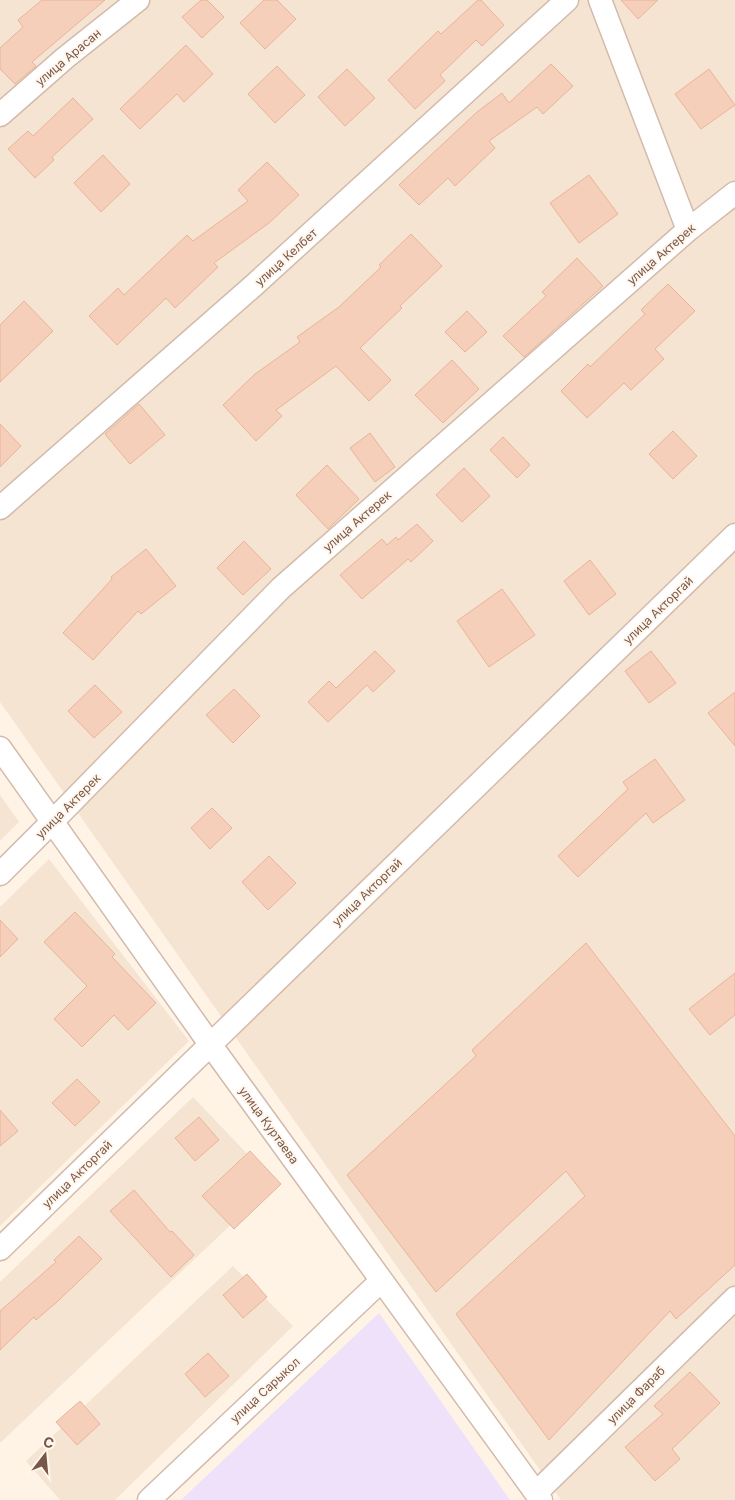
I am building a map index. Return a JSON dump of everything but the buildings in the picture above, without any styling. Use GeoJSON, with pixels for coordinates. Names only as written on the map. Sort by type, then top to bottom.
{"type":"FeatureCollection","features":[{"type":"Feature","properties":{"kind":"street","name":"улица Арасан"},"geometry":{"type":"LineString","coordinates":[[0,115],[65,58],[138,0]]}},
{"type":"Feature","properties":{"kind":"street","name":"улица Келбет"},"geometry":{"type":"LineString","coordinates":[[0,508],[252,287],[567,0]]}},
{"type":"Feature","properties":{"kind":"street"},"geometry":{"type":"LineString","coordinates":[[600,0],[688,230]]}},
{"type":"Feature","properties":{"kind":"street","name":"улица Актерек"},"geometry":{"type":"LineString","coordinates":[[0,874],[281,588],[688,230],[735,193]]}},
{"type":"Feature","properties":{"kind":"street","name":"улица Акторгай"},"geometry":{"type":"LineString","coordinates":[[0,1249],[735,535]]}},
{"type":"Feature","properties":{"kind":"street","name":"улица Куртаева"},"geometry":{"type":"LineString","coordinates":[[0,748],[210,1044],[538,1497]]}},
{"type":"Feature","properties":{"kind":"street","name":"улица Сарыкол"},"geometry":{"type":"LineString","coordinates":[[149,1500],[381,1281]]}},
{"type":"Feature","properties":{"kind":"street","name":"улица Фараб"},"geometry":{"type":"LineString","coordinates":[[538,1497],[735,1298]]}},
{"type":"Feature","properties":{"kind":"shaded area"},"geometry":{"type":"Polygon","coordinates":[[[0,0],[735,0],[735,1500],[561,1500],[0,702],[0,0]]]}},
{"type":"Feature","properties":{"kind":"shaded area"},"geometry":{"type":"Polygon","coordinates":[[[0,795],[19,822],[0,841],[0,795]]]}},
{"type":"Feature","properties":{"kind":"shaded area"},"geometry":{"type":"Polygon","coordinates":[[[49,859],[189,1041],[0,1226],[0,907],[49,859]]]}},
{"type":"Feature","properties":{"kind":"shaded area"},"geometry":{"type":"Polygon","coordinates":[[[193,1097],[275,1183],[0,1443],[0,1282],[193,1097]]]}},
{"type":"Feature","properties":{"kind":"shaded area"},"geometry":{"type":"Polygon","coordinates":[[[233,1266],[293,1326],[115,1500],[60,1500],[26,1461],[233,1266]]]}},
{"type":"Feature","properties":{"kind":"shaded area"},"geometry":{"type":"Polygon","coordinates":[[[379,1313],[510,1500],[181,1500],[379,1313]]]}}]}
